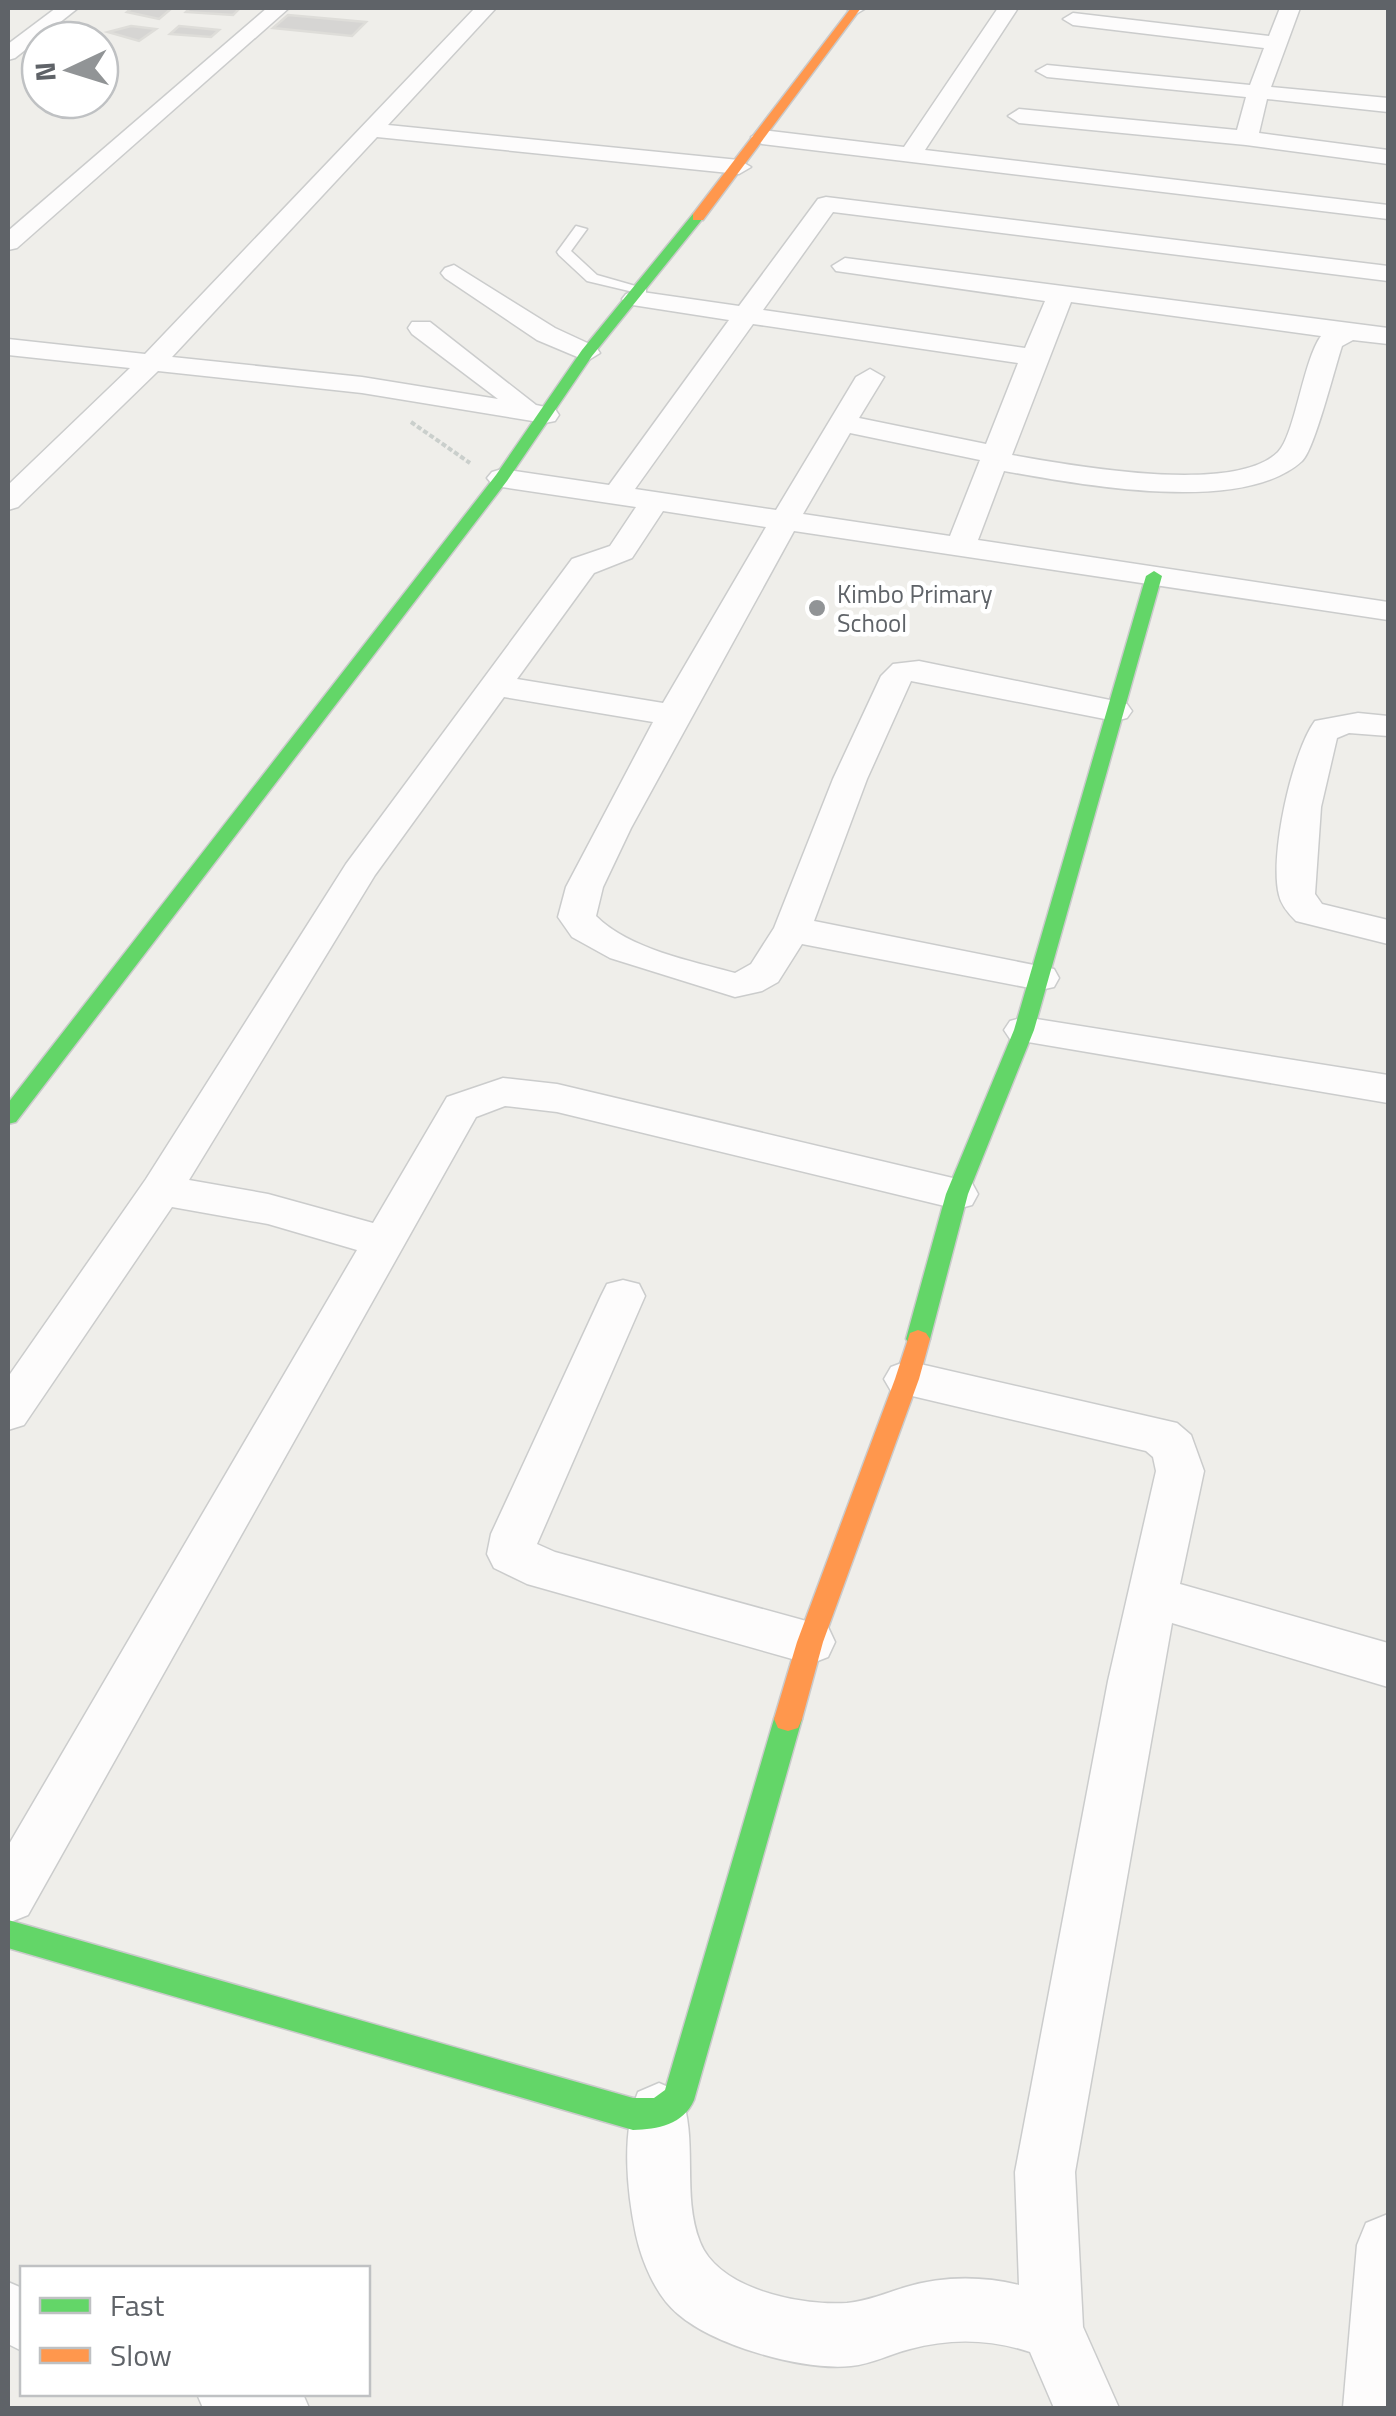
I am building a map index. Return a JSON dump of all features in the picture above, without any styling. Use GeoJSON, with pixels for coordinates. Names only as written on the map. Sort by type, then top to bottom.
{"type":"FeatureCollection","features":[{"type":"Feature","properties":{"kind":"street"},"geometry":{"type":"LineString","coordinates":[[8,54],[68,8]]}},
{"type":"Feature","properties":{"kind":"street"},"geometry":{"type":"LineString","coordinates":[[8,244],[279,8]]}},
{"type":"Feature","properties":{"kind":"street"},"geometry":{"type":"LineString","coordinates":[[8,501],[151,363],[486,8]]}},
{"type":"Feature","properties":{"kind":"street"},"geometry":{"type":"LineString","coordinates":[[8,1117],[502,478],[536,414],[638,296],[856,8]]}},
{"type":"Feature","properties":{"kind":"street"},"geometry":{"type":"LineString","coordinates":[[912,154],[1008,8]]}},
{"type":"Feature","properties":{"kind":"street"},"geometry":{"type":"LineString","coordinates":[[1246,138],[1258,92],[1290,8]]}},
{"type":"Feature","properties":{"kind":"street"},"geometry":{"type":"LineString","coordinates":[[1018,117],[1070,11],[1277,42]]}},
{"type":"Feature","properties":{"kind":"street"},"geometry":{"type":"LineString","coordinates":[[762,136],[912,154],[1018,117],[1258,92],[1387,100]]}},
{"type":"Feature","properties":{"kind":"street"},"geometry":{"type":"LineString","coordinates":[[1018,117],[1246,138],[1388,157]]}},
{"type":"Feature","properties":{"kind":"street"},"geometry":{"type":"LineString","coordinates":[[1018,117],[1388,212]]}},
{"type":"Feature","properties":{"kind":"street"},"geometry":{"type":"LineString","coordinates":[[372,130],[739,167]]}},
{"type":"Feature","properties":{"kind":"street"},"geometry":{"type":"LineString","coordinates":[[618,494],[823,206],[1388,273]]}},
{"type":"Feature","properties":{"kind":"street"},"geometry":{"type":"LineString","coordinates":[[845,266],[1388,336]]}},
{"type":"Feature","properties":{"kind":"street"},"geometry":{"type":"LineString","coordinates":[[454,273],[546,334],[587,353]]}},
{"type":"Feature","properties":{"kind":"street"},"geometry":{"type":"LineString","coordinates":[[638,296],[1034,357]]}},
{"type":"Feature","properties":{"kind":"street"},"geometry":{"type":"LineString","coordinates":[[960,548],[1061,296]]}},
{"type":"Feature","properties":{"kind":"street"},"geometry":{"type":"LineString","coordinates":[[421,328],[536,414]]}},
{"type":"Feature","properties":{"kind":"street"},"geometry":{"type":"LineString","coordinates":[[842,423],[997,458],[1170,484],[1235,480],[1280,467],[1293,455],[1326,350],[1330,342],[1349,332]]}},
{"type":"Feature","properties":{"kind":"street"},"geometry":{"type":"LineString","coordinates":[[8,347],[362,385],[536,414]]}},
{"type":"Feature","properties":{"kind":"street"},"geometry":{"type":"LineString","coordinates":[[870,377],[783,519],[673,715],[591,871],[576,903],[576,916],[585,928],[605,941],[735,985],[756,982],[766,975],[778,946],[792,931],[850,779],[897,676],[905,671],[920,671],[1115,711]]}},
{"type":"Feature","properties":{"kind":"street"},"geometry":{"type":"LineString","coordinates":[[502,478],[1388,612]]}},
{"type":"Feature","properties":{"kind":"street"},"geometry":{"type":"LineString","coordinates":[[8,1412],[161,1190],[359,872],[583,566],[622,552],[656,499]]}},
{"type":"Feature","properties":{"kind":"street"},"geometry":{"type":"LineString","coordinates":[[8,1934],[633,2114],[659,2113],[678,2100],[810,1642],[907,1379],[957,1194],[1024,1030],[1154,576]]}},
{"type":"Feature","properties":{"kind":"street"},"geometry":{"type":"LineString","coordinates":[[497,686],[673,715]]}},
{"type":"Feature","properties":{"kind":"street"},"geometry":{"type":"LineString","coordinates":[[1388,726],[1340,725],[1326,728],[1320,736],[1312,753],[1305,798],[1296,892],[1309,914],[1388,932]]}},
{"type":"Feature","properties":{"kind":"street"},"geometry":{"type":"LineString","coordinates":[[792,931],[815,932],[1040,978]]}},
{"type":"Feature","properties":{"kind":"street"},"geometry":{"type":"LineString","coordinates":[[1024,1030],[1388,1090]]}},
{"type":"Feature","properties":{"kind":"street"},"geometry":{"type":"LineString","coordinates":[[8,1898],[461,1107],[504,1092],[557,1098],[957,1194]]}},
{"type":"Feature","properties":{"kind":"street"},"geometry":{"type":"LineString","coordinates":[[161,1190],[268,1209],[386,1242]]}},
{"type":"Feature","properties":{"kind":"street"},"geometry":{"type":"LineString","coordinates":[[623,1296],[514,1534],[511,1554],[524,1564],[544,1570],[810,1642]]}},
{"type":"Feature","properties":{"kind":"street"},"geometry":{"type":"LineString","coordinates":[[907,1379],[1160,1436],[1174,1448],[1180,1471],[1134,1681],[1045,2172],[1052,2329],[1088,2408]]}},
{"type":"Feature","properties":{"kind":"street"},"geometry":{"type":"LineString","coordinates":[[1154,1597],[1388,1664]]}},
{"type":"Feature","properties":{"kind":"street"},"geometry":{"type":"LineString","coordinates":[[659,2113],[662,2209],[673,2261],[693,2287],[729,2314],[805,2332],[853,2334],[913,2317],[974,2307],[1024,2316],[1052,2329]]}},
{"type":"Feature","properties":{"kind":"street"},"geometry":{"type":"LineString","coordinates":[[1376,2408],[1388,2245]]}},
{"type":"Feature","properties":{"kind":"street"},"geometry":{"type":"LineString","coordinates":[[236,2396],[277,2408]]}},
{"type":"Feature","properties":{"kind":"lane"},"geometry":{"type":"LineString","coordinates":[[581,229],[564,252],[592,278],[638,296]]}},
{"type":"Feature","properties":{"kind":"path"},"geometry":{"type":"LineString","coordinates":[[362,385],[458,458],[502,478]]}},
{"type":"Feature","properties":{"kind":"building"},"geometry":{"type":"Polygon","coordinates":[[[132,8],[172,8],[159,19],[127,12],[132,8]]]}},
{"type":"Feature","properties":{"kind":"building"},"geometry":{"type":"Polygon","coordinates":[[[190,8],[240,8],[233,15],[186,12],[190,8]]]}},
{"type":"Feature","properties":{"kind":"building"},"geometry":{"type":"Polygon","coordinates":[[[288,15],[366,22],[352,36],[273,28],[288,15]]]}},
{"type":"Feature","properties":{"kind":"building"},"geometry":{"type":"Polygon","coordinates":[[[179,26],[219,30],[211,37],[170,34],[179,26]]]}},
{"type":"Feature","properties":{"kind":"building"},"geometry":{"type":"Polygon","coordinates":[[[120,29],[156,29],[139,41],[120,35],[120,29]]]}},
{"type":"Feature","properties":{"kind":"traffic: fast"},"geometry":{"type":"LineString","coordinates":[[8,1117],[502,478],[587,353],[698,217]]}},
{"type":"Feature","properties":{"kind":"traffic: fast"},"geometry":{"type":"LineString","coordinates":[[918,1339],[957,1194],[1024,1030],[1154,576]]}},
{"type":"Feature","properties":{"kind":"traffic: fast"},"geometry":{"type":"LineString","coordinates":[[8,1934],[633,2114],[659,2113],[678,2100],[788,1719]]}},
{"type":"Feature","properties":{"kind":"traffic: slow"},"geometry":{"type":"LineString","coordinates":[[698,217],[856,8]]}},
{"type":"Feature","properties":{"kind":"traffic: slow"},"geometry":{"type":"LineString","coordinates":[[788,1719],[810,1642],[907,1379],[918,1339]]}},
{"type":"Feature","properties":{"kind":"place","name":"Kimbo Primary School"},"geometry":{"type":"Point","coordinates":[817,608]}}]}
